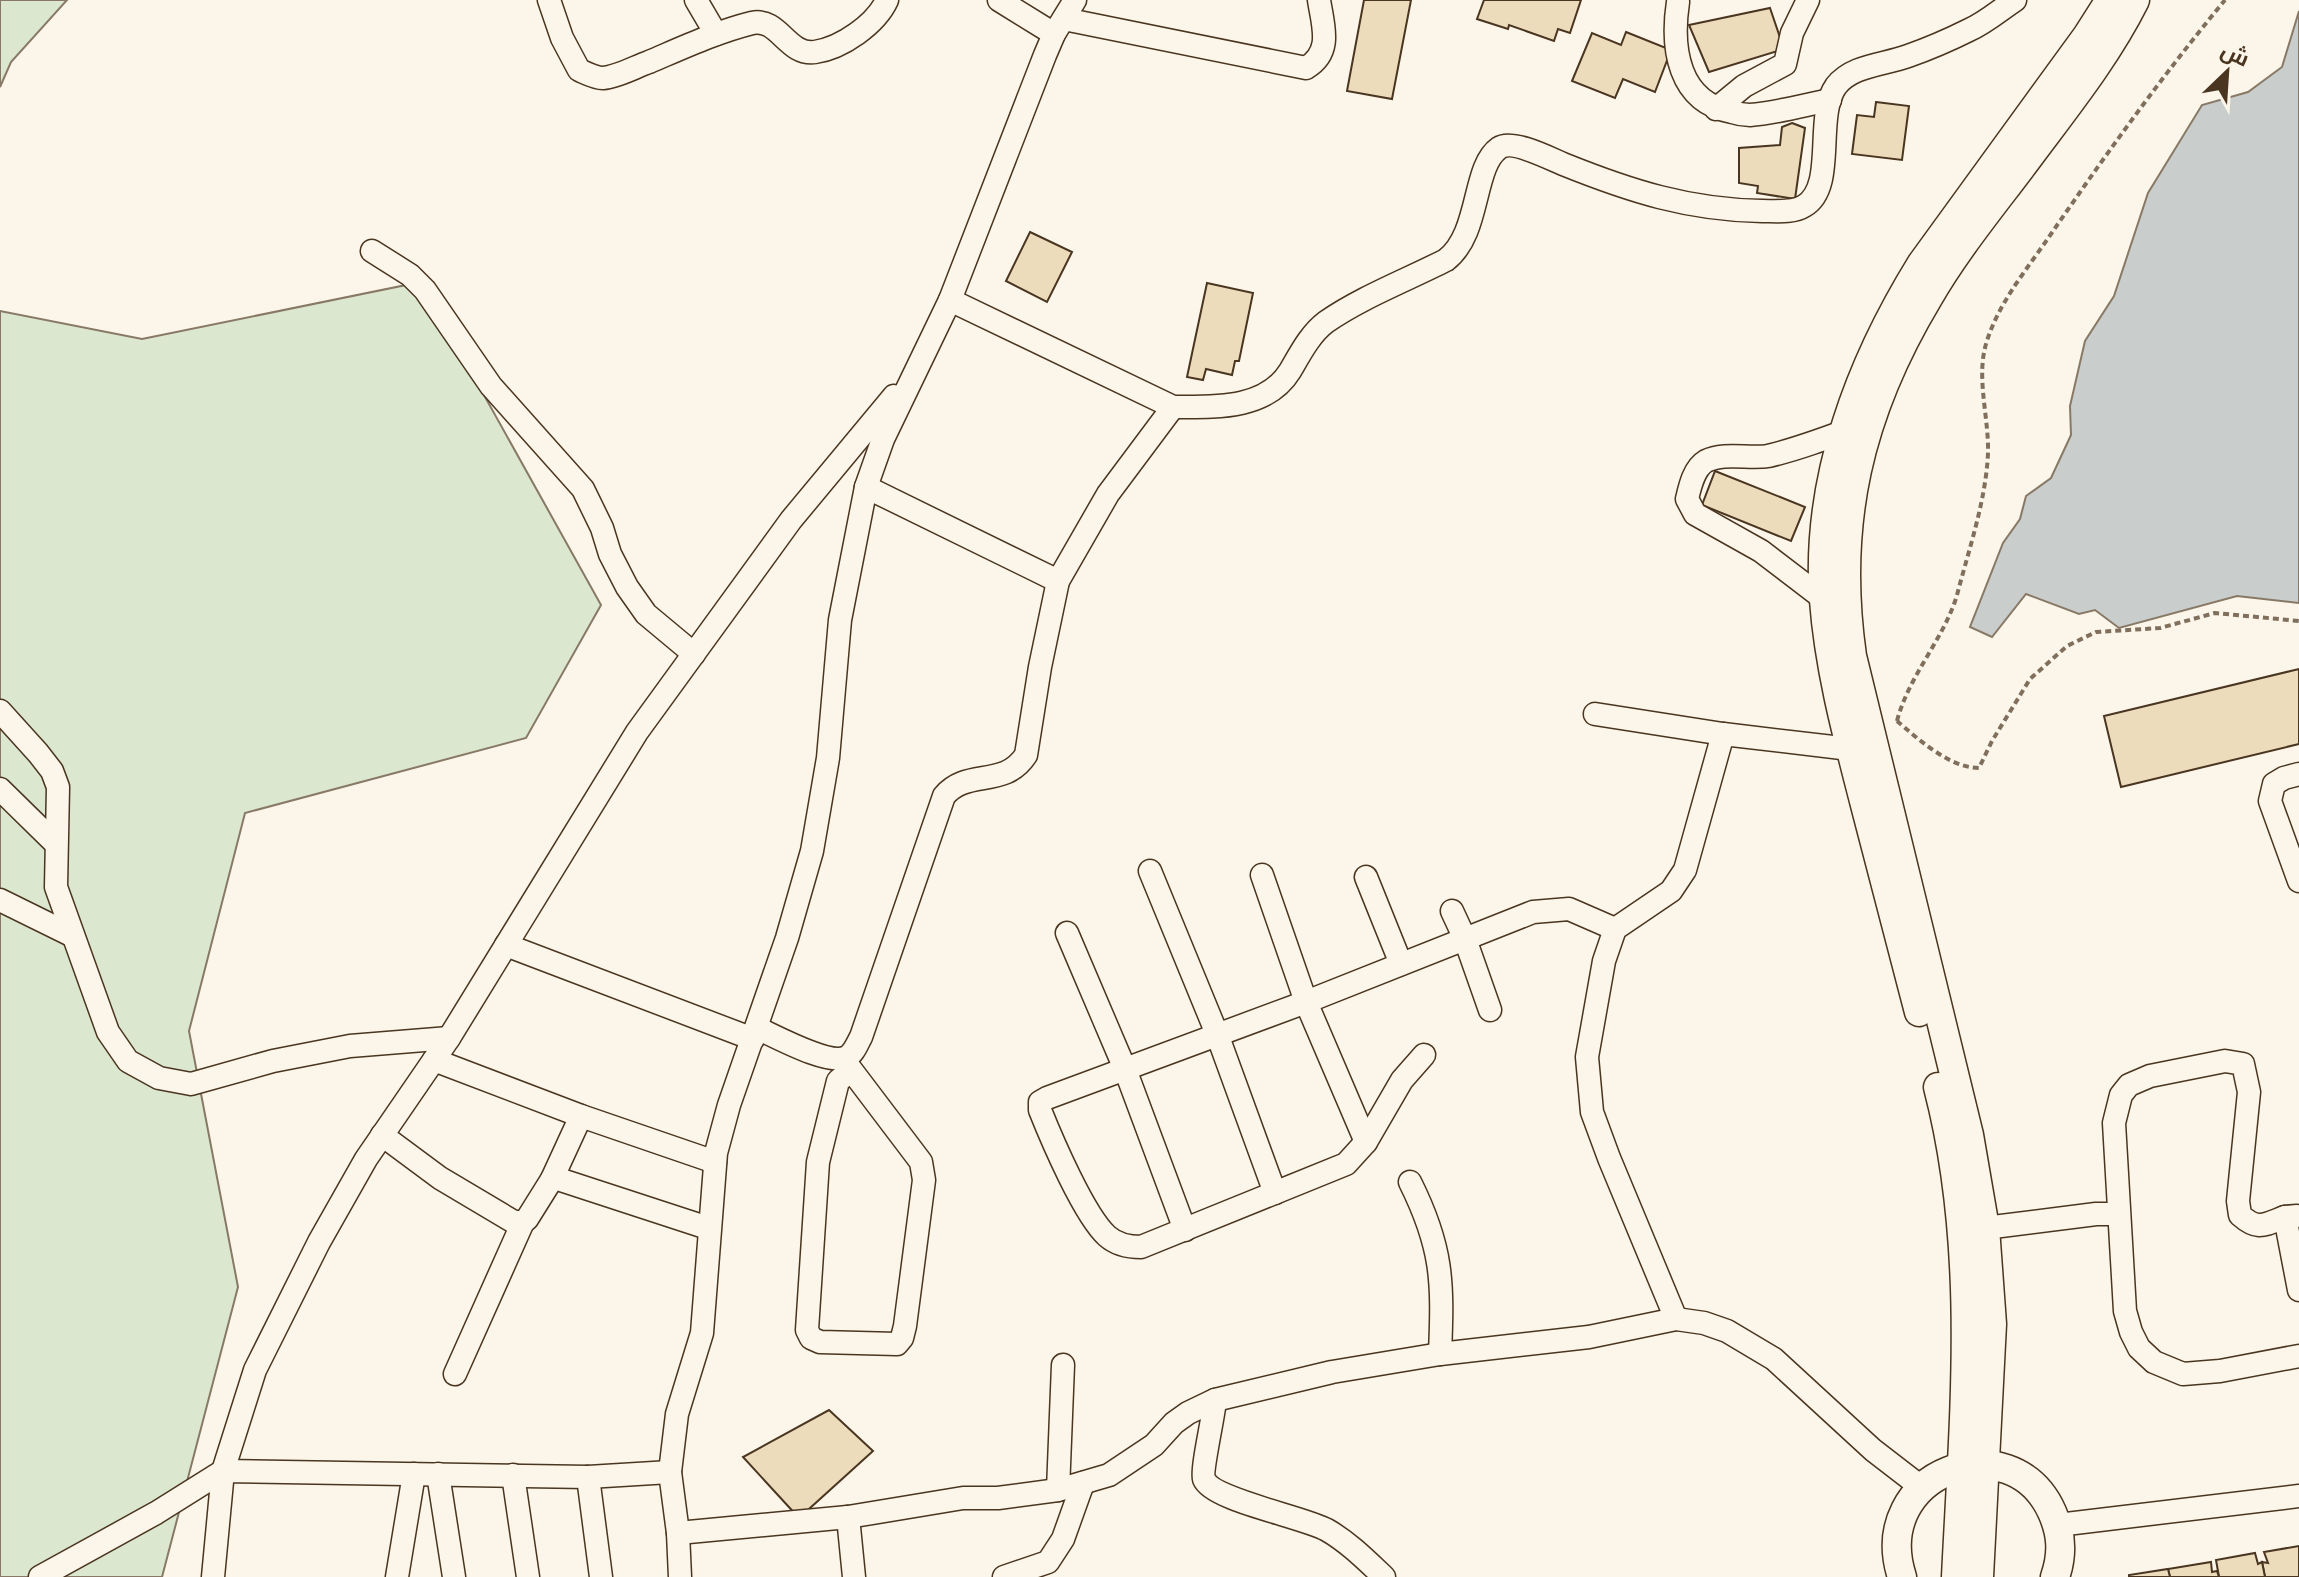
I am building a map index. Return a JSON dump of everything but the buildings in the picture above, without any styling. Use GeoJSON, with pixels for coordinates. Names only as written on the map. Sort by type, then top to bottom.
{"type":"FeatureCollection","features":[{"type":"Feature","properties":{"kind":"main road"},"geometry":{"type":"LineString","coordinates":[[1979,1577],[1966,1283],[1953,1159],[1937,1080],[1850,749],[1831,658],[1823,599],[1826,528],[1856,427],[1869,361],[1902,295],[2110,0]]}},
{"type":"Feature","properties":{"kind":"main road"},"geometry":{"type":"LineString","coordinates":[[1956,1577],[1992,1324],[1985,1228],[1969,1135],[1860,696],[1846,616],[1845,567],[1848,518],[1856,470],[1856,427],[1929,296],[2086,80],[2135,0]]}},
{"type":"Feature","properties":{"kind":"main road"},"geometry":{"type":"LineString","coordinates":[[1900,1576],[1896,1551],[1898,1528],[1906,1506],[1921,1487],[1940,1474],[1973,1465],[2009,1470],[2031,1483],[2048,1502],[2058,1525],[2061,1545],[2055,1577]]}},
{"type":"Feature","properties":{"kind":"street"},"geometry":{"type":"LineString","coordinates":[[549,0],[562,38],[579,70],[602,78],[755,22],[773,27],[793,47],[813,52],[862,29],[878,15],[887,0]]}},
{"type":"Feature","properties":{"kind":"street"},"geometry":{"type":"LineString","coordinates":[[696,0],[716,34]]}},
{"type":"Feature","properties":{"kind":"street"},"geometry":{"type":"LineString","coordinates":[[999,0],[1064,18],[1306,68],[1318,61],[1323,50],[1319,0]]}},
{"type":"Feature","properties":{"kind":"street"},"geometry":{"type":"LineString","coordinates":[[1716,109],[1744,86],[1785,64],[1792,33],[1808,0]]}},
{"type":"Feature","properties":{"kind":"street"},"geometry":{"type":"LineString","coordinates":[[950,300],[1173,407],[1213,407],[1263,397],[1276,389],[1311,337],[1328,320],[1446,260],[1459,250],[1490,157],[1505,145],[1526,149],[1625,188],[1675,203],[1733,211],[1782,211],[1804,207],[1817,189],[1823,170],[1824,127],[1830,100],[1834,88],[1847,75],[1906,57],[1973,29],[2015,0]]}},
{"type":"Feature","properties":{"kind":"street"},"geometry":{"type":"LineString","coordinates":[[1678,2],[1674,36],[1681,69],[1690,86],[1716,109],[1747,115],[1830,100]]}},
{"type":"Feature","properties":{"kind":"street"},"geometry":{"type":"LineString","coordinates":[[680,1577],[670,1472],[677,1414],[702,1333],[715,1162],[729,1105],[791,924],[812,851],[822,805],[840,620],[866,487],[883,439],[950,300],[1011,138],[1064,18]]}},
{"type":"Feature","properties":{"kind":"street"},"geometry":{"type":"LineString","coordinates":[[372,251],[410,275],[425,290],[491,386],[583,489],[602,528],[610,554],[627,587],[646,614],[694,654]]}},
{"type":"Feature","properties":{"kind":"street"},"geometry":{"type":"LineString","coordinates":[[213,1577],[223,1471],[255,1370],[319,1242],[382,1135],[449,1038],[637,732],[791,520],[916,370]]}},
{"type":"Feature","properties":{"kind":"street"},"geometry":{"type":"LineString","coordinates":[[506,945],[847,1065],[921,1162],[924,1180],[907,1311],[902,1338],[897,1344],[820,1342],[811,1338],[807,1330],[818,1162],[838,1081],[847,1065],[861,1037],[944,796],[958,783],[1009,773],[1020,766],[1026,755],[1058,581],[1108,494],[1173,407]]}},
{"type":"Feature","properties":{"kind":"street"},"geometry":{"type":"LineString","coordinates":[[1846,616],[1761,551],[1695,514],[1687,499],[1697,469],[1707,461],[1763,457],[1796,449],[1856,427]]}},
{"type":"Feature","properties":{"kind":"street"},"geometry":{"type":"LineString","coordinates":[[866,487],[1058,581]]}},
{"type":"Feature","properties":{"kind":"street"},"geometry":{"type":"LineString","coordinates":[[0,711],[52,771],[58,787],[56,887],[108,1032],[128,1061],[159,1078],[191,1084],[273,1061],[350,1046],[449,1038]]}},
{"type":"Feature","properties":{"kind":"street"},"geometry":{"type":"LineString","coordinates":[[1595,714],[1723,734],[1850,749]]}},
{"type":"Feature","properties":{"kind":"street"},"geometry":{"type":"LineString","coordinates":[[1676,1319],[1592,1112],[1587,1057],[1604,961],[1615,929],[1671,891],[1685,870],[1723,734]]}},
{"type":"Feature","properties":{"kind":"street"},"geometry":{"type":"LineString","coordinates":[[2299,774],[2274,784],[2270,801],[2299,881]]}},
{"type":"Feature","properties":{"kind":"street"},"geometry":{"type":"LineString","coordinates":[[0,789],[55,843]]}},
{"type":"Feature","properties":{"kind":"street"},"geometry":{"type":"LineString","coordinates":[[1150,871],[1217,1034],[1275,1193]]}},
{"type":"Feature","properties":{"kind":"street"},"geometry":{"type":"LineString","coordinates":[[1262,875],[1306,1002],[1366,1142]]}},
{"type":"Feature","properties":{"kind":"street"},"geometry":{"type":"LineString","coordinates":[[1366,877],[1401,964]]}},
{"type":"Feature","properties":{"kind":"street"},"geometry":{"type":"LineString","coordinates":[[0,900],[71,935]]}},
{"type":"Feature","properties":{"kind":"street"},"geometry":{"type":"LineString","coordinates":[[1424,1055],[1402,1080],[1366,1142],[1346,1164],[1141,1247],[1126,1247],[1109,1238],[1094,1223],[1040,1110],[1040,1102],[1047,1098],[1306,1002],[1533,912],[1569,909],[1615,929]]}},
{"type":"Feature","properties":{"kind":"street"},"geometry":{"type":"LineString","coordinates":[[1452,911],[1490,1010]]}},
{"type":"Feature","properties":{"kind":"street"},"geometry":{"type":"LineString","coordinates":[[1067,933],[1125,1069],[1185,1230]]}},
{"type":"Feature","properties":{"kind":"street"},"geometry":{"type":"LineString","coordinates":[[434,1060],[581,1116],[715,1162]]}},
{"type":"Feature","properties":{"kind":"street"},"geometry":{"type":"LineString","coordinates":[[2299,1290],[2292,1217],[2261,1226],[2251,1224],[2240,1215],[2238,1201],[2249,1092],[2243,1064],[2225,1061],[2150,1076],[2129,1085],[2121,1095],[2114,1123],[2125,1311],[2139,1348],[2154,1362],[2183,1374],[2299,1356]]}},
{"type":"Feature","properties":{"kind":"street"},"geometry":{"type":"LineString","coordinates":[[455,1374],[523,1222],[552,1179],[581,1116]]}},
{"type":"Feature","properties":{"kind":"street"},"geometry":{"type":"LineString","coordinates":[[382,1135],[440,1178],[502,1216],[514,1222],[523,1222]]}},
{"type":"Feature","properties":{"kind":"street"},"geometry":{"type":"LineString","coordinates":[[552,1179],[570,1181],[708,1228]]}},
{"type":"Feature","properties":{"kind":"street"},"geometry":{"type":"LineString","coordinates":[[1410,1182],[1423,1208],[1441,1268],[1440,1354]]}},
{"type":"Feature","properties":{"kind":"street"},"geometry":{"type":"LineString","coordinates":[[1985,1228],[2118,1214]]}},
{"type":"Feature","properties":{"kind":"street"},"geometry":{"type":"LineString","coordinates":[[678,1533],[848,1517],[963,1498],[998,1498],[1058,1490],[1109,1475],[1154,1445],[1188,1413],[1215,1400],[1332,1372],[1440,1354],[1589,1337],[1676,1319],[1704,1323],[1727,1331],[1774,1359],[1873,1450],[1921,1487]]}},
{"type":"Feature","properties":{"kind":"street"},"geometry":{"type":"LineString","coordinates":[[1058,1490],[1063,1365]]}},
{"type":"Feature","properties":{"kind":"street"},"geometry":{"type":"LineString","coordinates":[[1215,1400],[1214,1423],[1203,1468],[1204,1479],[1209,1486],[1223,1495],[1326,1529],[1384,1577]]}},
{"type":"Feature","properties":{"kind":"street"},"geometry":{"type":"LineString","coordinates":[[40,1577],[156,1513],[223,1471],[588,1477],[670,1472]]}},
{"type":"Feature","properties":{"kind":"street"},"geometry":{"type":"LineString","coordinates":[[397,1577],[414,1474]]}},
{"type":"Feature","properties":{"kind":"street"},"geometry":{"type":"LineString","coordinates":[[438,1474],[454,1577]]}},
{"type":"Feature","properties":{"kind":"street"},"geometry":{"type":"LineString","coordinates":[[513,1475],[528,1577]]}},
{"type":"Feature","properties":{"kind":"street"},"geometry":{"type":"LineString","coordinates":[[588,1477],[601,1577]]}},
{"type":"Feature","properties":{"kind":"street"},"geometry":{"type":"LineString","coordinates":[[1004,1577],[1048,1562],[1063,1539],[1083,1483]]}},
{"type":"Feature","properties":{"kind":"street"},"geometry":{"type":"LineString","coordinates":[[2058,1525],[2299,1496]]}},
{"type":"Feature","properties":{"kind":"street"},"geometry":{"type":"LineString","coordinates":[[848,1517],[854,1577]]}},
{"type":"Feature","properties":{"kind":"path"},"geometry":{"type":"LineString","coordinates":[[2225,0],[2163,76],[2067,211],[2007,299],[1986,345],[1983,375],[1988,453],[1978,517],[1955,600],[1903,698],[1897,721],[1967,768],[1979,768],[2030,679],[2067,646],[2096,632],[2160,628],[2215,613],[2299,621]]}},
{"type":"Feature","properties":{"kind":"green space"},"geometry":{"type":"Polygon","coordinates":[[[0,0],[67,0],[11,62],[0,87],[0,0]]]}},
{"type":"Feature","properties":{"kind":"green space"},"geometry":{"type":"Polygon","coordinates":[[[421,282],[601,605],[526,738],[245,813],[189,1031],[238,1287],[162,1577],[0,1577],[0,311],[142,339],[421,282]]]}},
{"type":"Feature","properties":{"kind":"shaded area"},"geometry":{"type":"Polygon","coordinates":[[[2299,11],[2299,603],[2237,596],[2119,628],[2095,610],[2079,614],[2026,594],[1992,637],[1970,627],[2003,543],[2020,519],[2026,496],[2051,478],[2071,435],[2070,406],[2085,341],[2114,296],[2148,193],[2202,105],[2248,92],[2282,67],[2299,11]]]}}]}
